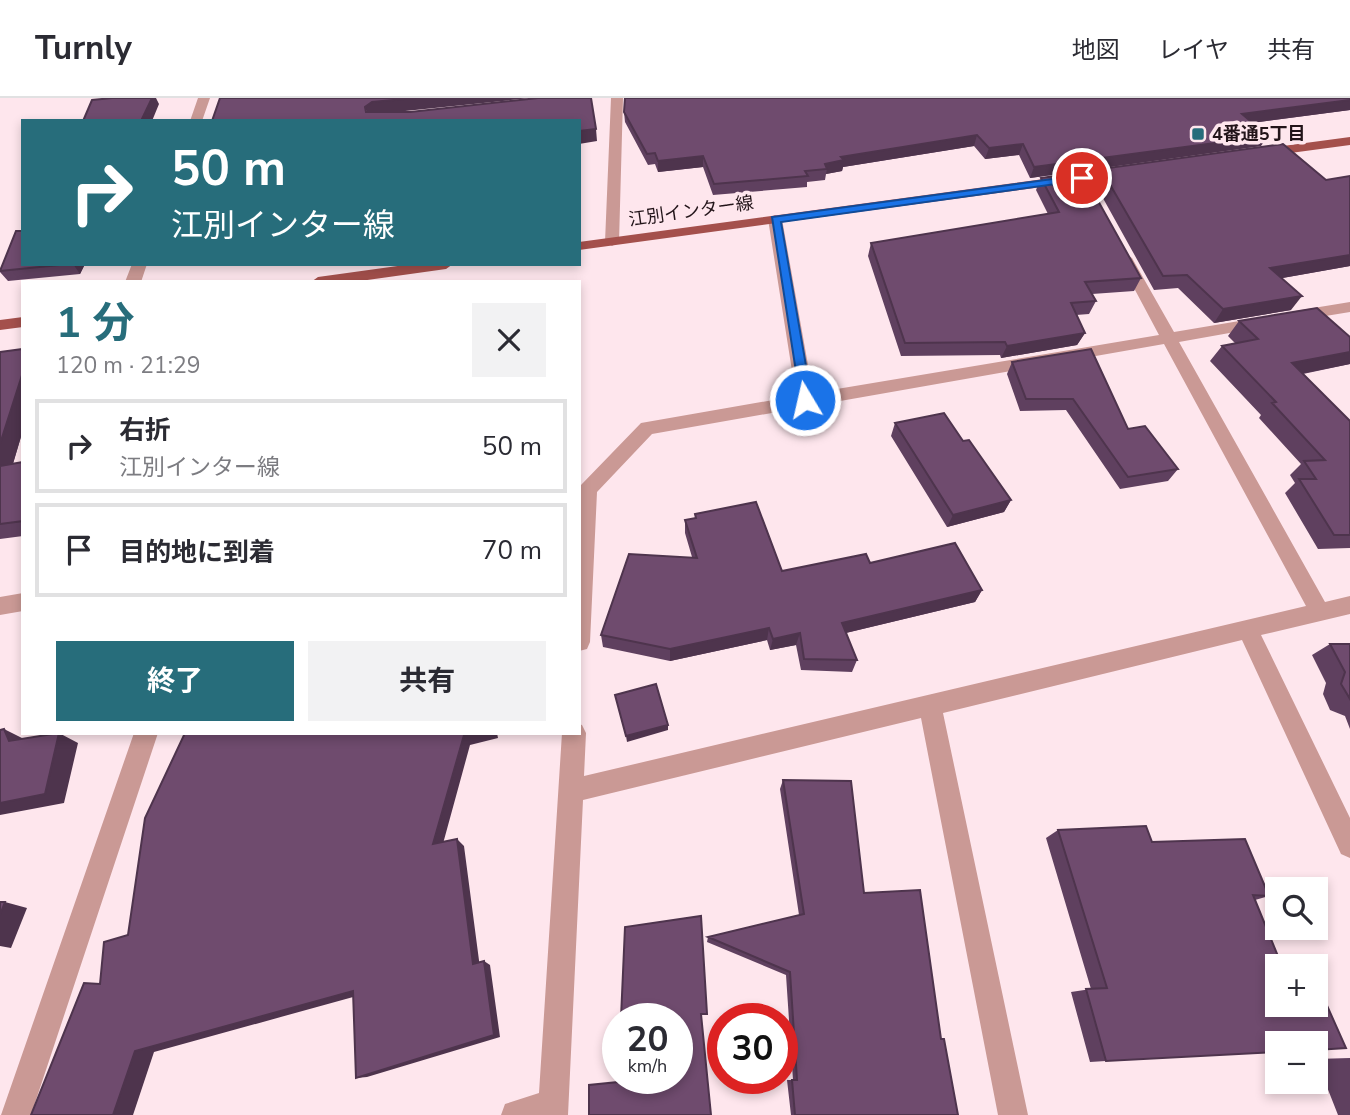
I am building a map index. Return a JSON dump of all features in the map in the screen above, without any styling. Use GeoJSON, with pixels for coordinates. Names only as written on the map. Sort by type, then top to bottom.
{"type":"FeatureCollection","features":[{"type":"Feature","properties":{"kind":"main road"},"geometry":{"type":"LineString","coordinates":[[1243,156],[1350,141]]}},
{"type":"Feature","properties":{"kind":"main road","name":"江別インター線"},"geometry":{"type":"LineString","coordinates":[[581,246],[775,219],[1085,184],[1135,171]]}},
{"type":"Feature","properties":{"kind":"main road"},"geometry":{"type":"LineString","coordinates":[[332,280],[432,266]]}},
{"type":"Feature","properties":{"kind":"main road"},"geometry":{"type":"LineString","coordinates":[[0,325],[21,322]]}},
{"type":"Feature","properties":{"kind":"street"},"geometry":{"type":"LineString","coordinates":[[197,119],[204,98]]}},
{"type":"Feature","properties":{"kind":"street"},"geometry":{"type":"LineString","coordinates":[[612,242],[617,98]]}},
{"type":"Feature","properties":{"kind":"street"},"geometry":{"type":"LineString","coordinates":[[775,219],[805,400]]}},
{"type":"Feature","properties":{"kind":"street"},"geometry":{"type":"LineString","coordinates":[[1115,240],[1320,612]]}},
{"type":"Feature","properties":{"kind":"street"},"geometry":{"type":"LineString","coordinates":[[581,574],[583,506],[588,491],[647,428],[1350,307]]}},
{"type":"Feature","properties":{"kind":"street"},"geometry":{"type":"LineString","coordinates":[[0,606],[21,602]]}},
{"type":"Feature","properties":{"kind":"street"},"geometry":{"type":"LineString","coordinates":[[571,791],[1350,604]]}},
{"type":"Feature","properties":{"kind":"street"},"geometry":{"type":"LineString","coordinates":[[1247,629],[1350,845]]}},
{"type":"Feature","properties":{"kind":"street"},"geometry":{"type":"LineString","coordinates":[[930,705],[1013,1115]]}},
{"type":"Feature","properties":{"kind":"street"},"geometry":{"type":"LineString","coordinates":[[16,1115],[145,735]]}},
{"type":"Feature","properties":{"kind":"street"},"geometry":{"type":"LineString","coordinates":[[516,1115],[554,1109],[574,735]]}},
{"type":"Feature","properties":{"kind":"building"},"geometry":{"type":"Polygon","coordinates":[[[152,98],[142,119],[84,119],[92,100],[152,98]]]}},
{"type":"Feature","properties":{"kind":"building"},"geometry":{"type":"Polygon","coordinates":[[[220,98],[415,98],[372,102],[365,107],[366,112],[410,112],[538,98],[591,98],[596,129],[581,131],[581,119],[213,119],[220,98]]]}},
{"type":"Feature","properties":{"kind":"building"},"geometry":{"type":"Polygon","coordinates":[[[625,98],[1350,100],[1242,114],[1268,136],[1034,167],[1023,144],[989,148],[977,135],[841,157],[844,160],[825,164],[827,169],[805,171],[808,176],[714,184],[703,156],[658,161],[655,153],[647,154],[624,112],[625,98]]]}},
{"type":"Feature","properties":{"kind":"building"},"geometry":{"type":"Polygon","coordinates":[[[1283,144],[1326,180],[1350,176],[1350,255],[1270,268],[1302,296],[1223,309],[1187,275],[1163,276],[1101,169],[1283,144]]]}},
{"type":"Feature","properties":{"kind":"building"},"geometry":{"type":"Polygon","coordinates":[[[1082,172],[1141,278],[1085,282],[1096,301],[1071,303],[1085,333],[1007,346],[1005,342],[905,343],[871,243],[1059,212],[1041,178],[1082,172]]]}},
{"type":"Feature","properties":{"kind":"building"},"geometry":{"type":"Polygon","coordinates":[[[16,231],[21,231],[21,266],[49,266],[0,271],[16,231]]]}},
{"type":"Feature","properties":{"kind":"building"},"geometry":{"type":"Polygon","coordinates":[[[1317,308],[1350,337],[1350,352],[1292,363],[1350,421],[1350,535],[1334,535],[1299,479],[1316,479],[1304,461],[1325,460],[1272,403],[1276,402],[1222,346],[1258,339],[1239,321],[1317,308]]]}},
{"type":"Feature","properties":{"kind":"building"},"geometry":{"type":"Polygon","coordinates":[[[21,349],[21,378],[0,444],[0,352],[21,349]]]}},
{"type":"Feature","properties":{"kind":"building"},"geometry":{"type":"Polygon","coordinates":[[[1091,349],[1128,429],[1145,426],[1178,469],[1128,477],[1073,399],[1026,399],[1012,362],[1091,349]]]}},
{"type":"Feature","properties":{"kind":"building"},"geometry":{"type":"Polygon","coordinates":[[[944,413],[963,441],[969,440],[1011,500],[953,515],[895,423],[944,413]]]}},
{"type":"Feature","properties":{"kind":"building"},"geometry":{"type":"Polygon","coordinates":[[[21,462],[21,521],[0,524],[0,466],[21,462]]]}},
{"type":"Feature","properties":{"kind":"building"},"geometry":{"type":"Polygon","coordinates":[[[756,502],[782,571],[866,554],[870,563],[955,543],[982,590],[842,623],[857,660],[804,659],[800,633],[773,639],[769,628],[670,649],[601,635],[629,554],[697,558],[685,520],[696,518],[695,514],[756,502]]]}},
{"type":"Feature","properties":{"kind":"building"},"geometry":{"type":"Polygon","coordinates":[[[1330,644],[1350,644],[1350,699],[1341,684],[1345,672],[1330,644]]]}},
{"type":"Feature","properties":{"kind":"building"},"geometry":{"type":"Polygon","coordinates":[[[656,684],[668,725],[626,736],[615,695],[656,684]]]}},
{"type":"Feature","properties":{"kind":"building"},"geometry":{"type":"Polygon","coordinates":[[[4,729],[9,741],[59,735],[45,794],[0,803],[0,730],[4,729]]]}},
{"type":"Feature","properties":{"kind":"building"},"geometry":{"type":"Polygon","coordinates":[[[184,735],[464,735],[433,844],[457,839],[473,964],[484,961],[494,1035],[356,1078],[353,991],[135,1051],[113,1115],[31,1115],[84,983],[100,984],[104,942],[128,935],[145,818],[184,735]]]}},
{"type":"Feature","properties":{"kind":"building"},"geometry":{"type":"Polygon","coordinates":[[[783,780],[851,781],[864,893],[920,890],[941,1039],[944,1039],[958,1115],[795,1115],[793,1094],[798,1094],[798,1003],[792,1003],[790,972],[708,937],[804,914],[783,780]]]}},
{"type":"Feature","properties":{"kind":"building"},"geometry":{"type":"Polygon","coordinates":[[[1146,826],[1152,842],[1245,839],[1265,886],[1265,896],[1253,895],[1265,924],[1265,940],[1271,940],[1277,954],[1265,954],[1265,1017],[1328,1017],[1328,1008],[1346,1048],[1328,1049],[1328,1031],[1265,1031],[1265,1053],[1106,1061],[1086,989],[1107,988],[1058,830],[1146,826]]]}},
{"type":"Feature","properties":{"kind":"building"},"geometry":{"type":"Polygon","coordinates":[[[0,902],[5,902],[0,915],[0,902]]]}},
{"type":"Feature","properties":{"kind":"building"},"geometry":{"type":"Polygon","coordinates":[[[701,916],[707,1014],[701,1014],[711,1115],[589,1115],[589,1085],[602,1084],[602,1094],[693,1094],[693,1003],[622,1003],[625,927],[701,916]]]}},
{"type":"Feature","properties":{"kind":"place","name":"4番通5丁目"},"geometry":{"type":"Point","coordinates":[1198,134]}},
{"type":"Feature","properties":{"kind":"route"},"geometry":{"type":"LineString","coordinates":[[805,400],[775,219],[1082,178]]}}]}
